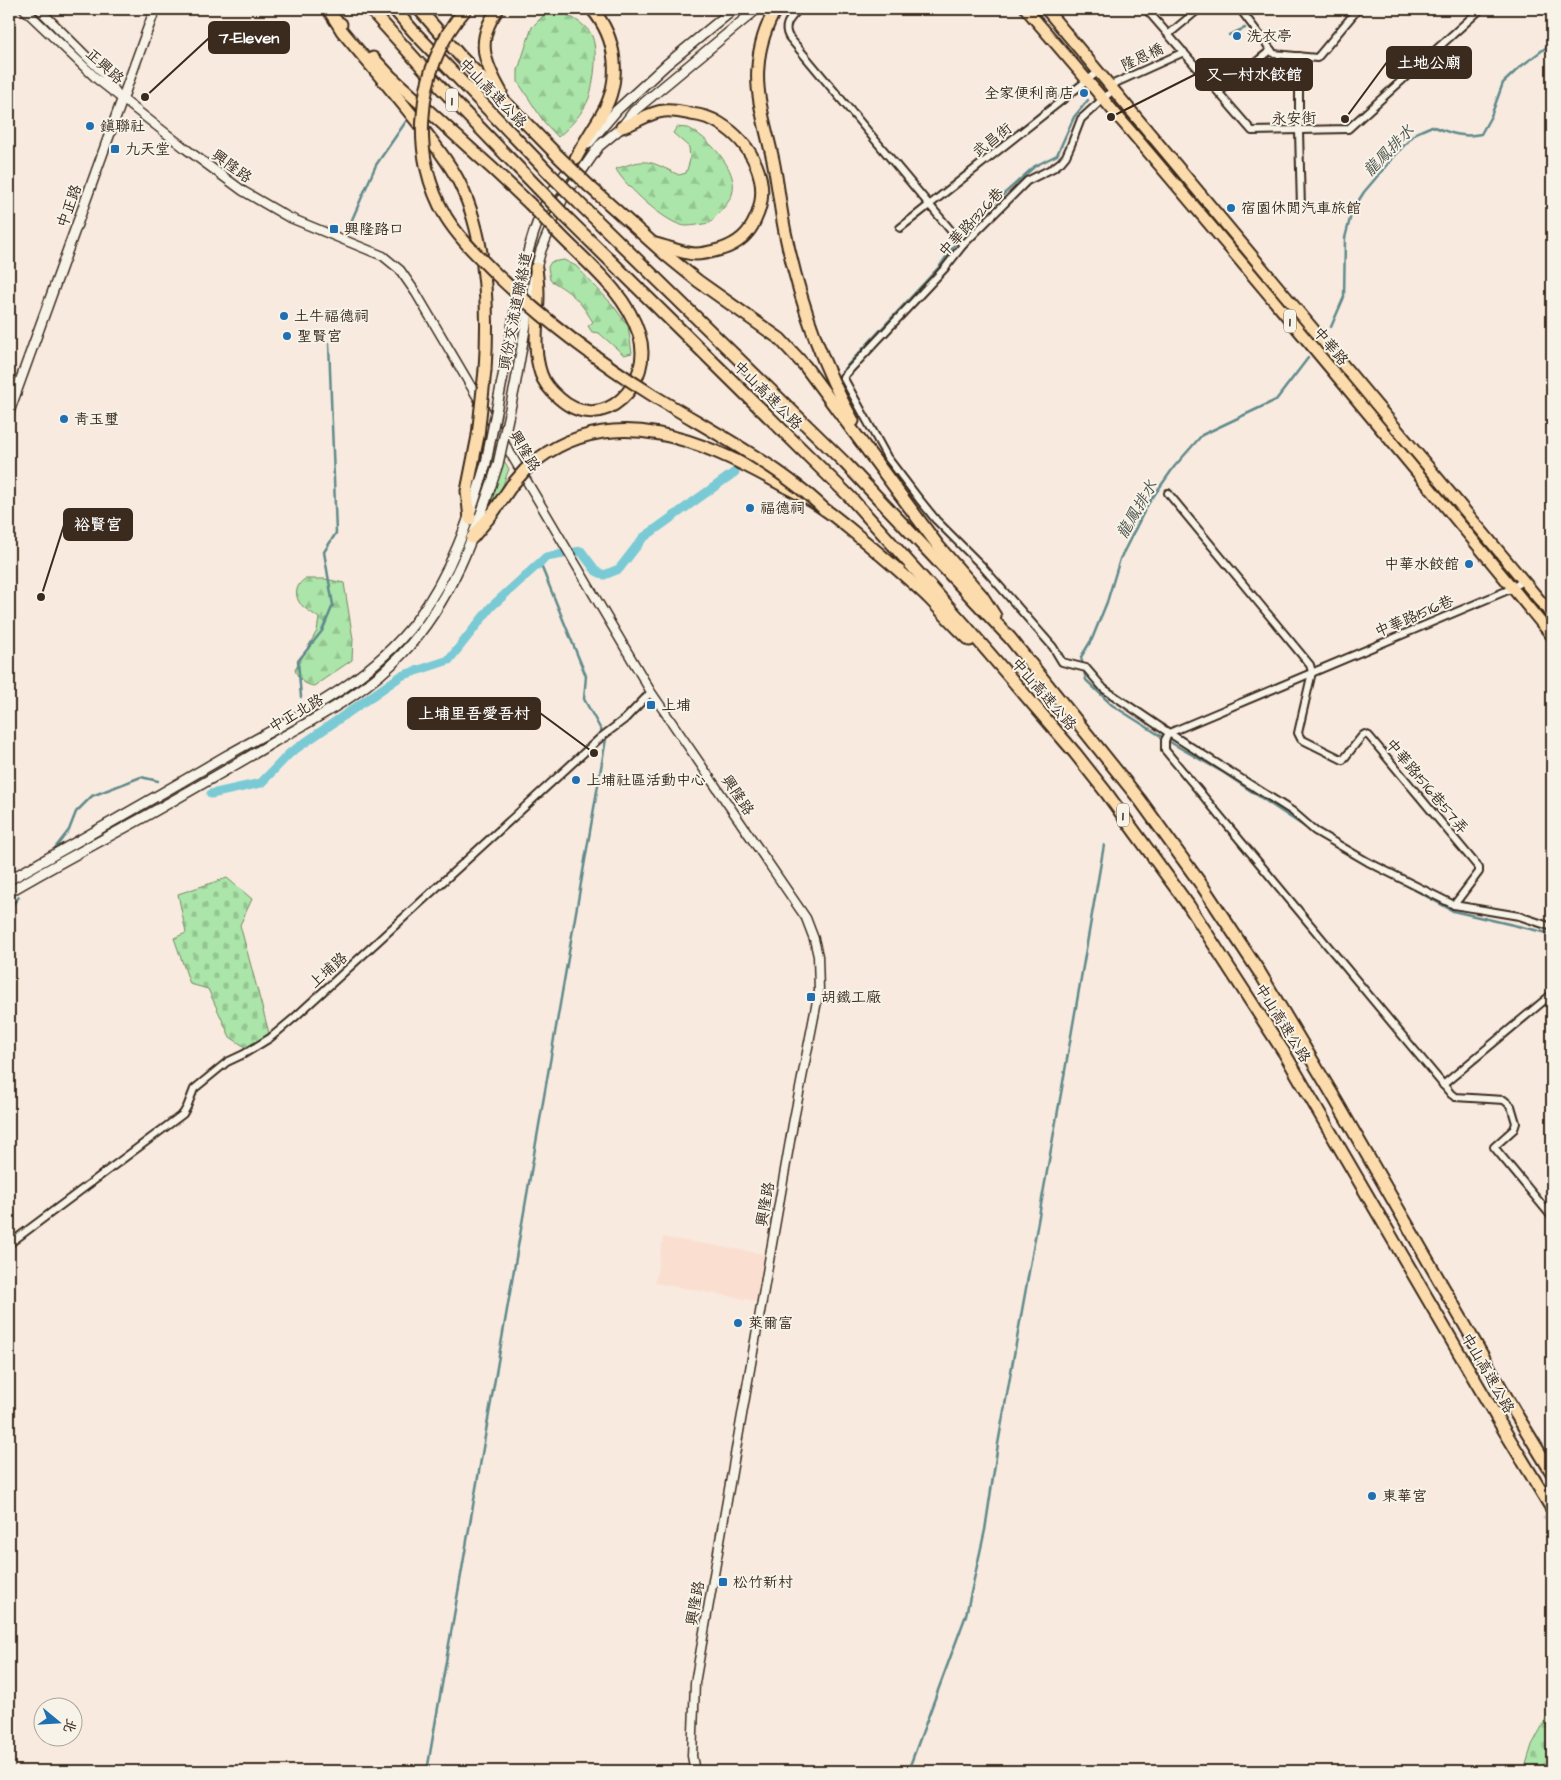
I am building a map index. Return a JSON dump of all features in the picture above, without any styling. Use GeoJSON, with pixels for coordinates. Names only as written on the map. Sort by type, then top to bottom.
{"type":"FeatureCollection","features":[{"type":"Feature","properties":{"kind":"highway"},"geometry":{"type":"LineString","coordinates":[[328,9],[342,31],[414,117],[441,153],[460,183],[470,208],[484,277],[487,343],[478,436],[466,490],[470,519]]}},
{"type":"Feature","properties":{"kind":"highway","name":"中山高速公路"},"geometry":{"type":"LineString","coordinates":[[370,9],[443,90],[567,218],[850,497],[983,646],[1099,784],[1189,906],[1285,1054],[1552,1509]]}},
{"type":"Feature","properties":{"kind":"highway","name":"中山高速公路"},"geometry":{"type":"LineString","coordinates":[[394,9],[550,174],[845,463],[1010,638],[1140,800],[1203,887],[1260,973],[1336,1100],[1552,1473]]}},
{"type":"Feature","properties":{"kind":"highway"},"geometry":{"type":"LineString","coordinates":[[419,9],[460,56],[589,186],[698,281],[780,339],[805,366],[939,547],[982,596],[1010,638]]}},
{"type":"Feature","properties":{"kind":"highway"},"geometry":{"type":"LineString","coordinates":[[466,9],[451,29],[433,65],[426,88],[422,125],[423,147],[431,184],[446,216],[455,230],[478,256],[520,297],[575,341],[654,396],[765,463],[810,494],[824,509],[928,597],[969,640],[983,646]]}},
{"type":"Feature","properties":{"kind":"highway"},"geometry":{"type":"LineString","coordinates":[[498,9],[487,29],[483,45],[485,60],[490,73],[505,100]]}},
{"type":"Feature","properties":{"kind":"highway"},"geometry":{"type":"LineString","coordinates":[[576,158],[602,113],[614,83],[614,54],[611,40],[602,20],[592,9]]}},
{"type":"Feature","properties":{"kind":"highway"},"geometry":{"type":"LineString","coordinates":[[776,9],[770,18],[761,48],[758,67],[758,91],[774,163],[785,232],[807,318],[835,389],[865,443],[890,480]]}},
{"type":"Feature","properties":{"kind":"highway"},"geometry":{"type":"LineString","coordinates":[[336,21],[345,26],[390,76],[482,158],[530,204],[618,295],[628,309],[642,346],[641,364],[638,374],[628,394],[613,406],[595,411],[569,406],[554,393],[542,375],[536,341],[538,295],[536,268]]}},
{"type":"Feature","properties":{"kind":"highway"},"geometry":{"type":"LineString","coordinates":[[622,127],[663,111],[699,115],[718,122],[745,145],[761,177],[760,209],[753,225],[745,236],[731,246],[695,254],[656,244]]}},
{"type":"Feature","properties":{"kind":"highway"},"geometry":{"type":"LineString","coordinates":[[472,538],[492,514],[512,485],[538,459],[560,445],[579,438],[620,430],[641,430],[672,437],[712,450],[756,471],[824,509]]}},
{"type":"Feature","properties":{"kind":"main road","name":"中正路"},"geometry":{"type":"LineString","coordinates":[[9,412],[155,9]]}},
{"type":"Feature","properties":{"kind":"main road","name":"頭份交流道聯絡道"},"geometry":{"type":"LineString","coordinates":[[486,463],[523,272],[544,208],[576,158],[617,110],[667,64],[734,9]]}},
{"type":"Feature","properties":{"kind":"main road","name":"頭份交流道聯絡道"},"geometry":{"type":"LineString","coordinates":[[498,464],[515,386],[536,268],[541,250],[563,198],[599,146],[622,127],[634,111],[756,9]]}},
{"type":"Feature","properties":{"kind":"main road","name":"中華路"},"geometry":{"type":"LineString","coordinates":[[1026,9],[1387,435],[1513,588],[1550,629]]}},
{"type":"Feature","properties":{"kind":"main road","name":"中華路"},"geometry":{"type":"LineString","coordinates":[[1046,9],[1552,615]]}},
{"type":"Feature","properties":{"kind":"main road","name":"中正北路"},"geometry":{"type":"LineString","coordinates":[[9,880],[319,703],[359,676],[387,652],[416,621],[442,578],[470,519],[486,463]]}},
{"type":"Feature","properties":{"kind":"main road","name":"中正北路"},"geometry":{"type":"LineString","coordinates":[[9,892],[172,802],[332,708],[366,686],[402,655],[442,603],[472,538],[498,464]]}},
{"type":"Feature","properties":{"kind":"street","name":"正興路"},"geometry":{"type":"LineString","coordinates":[[24,9],[97,79],[122,100]]}},
{"type":"Feature","properties":{"kind":"street","name":"正興路"},"geometry":{"type":"LineString","coordinates":[[39,9],[104,74],[122,100]]}},
{"type":"Feature","properties":{"kind":"street"},"geometry":{"type":"LineString","coordinates":[[799,9],[786,26],[789,37],[962,244]]}},
{"type":"Feature","properties":{"kind":"street","name":"永安街"},"geometry":{"type":"LineString","coordinates":[[1146,9],[1252,131],[1348,129],[1481,9]]}},
{"type":"Feature","properties":{"kind":"street"},"geometry":{"type":"LineString","coordinates":[[1168,34],[1199,9]]}},
{"type":"Feature","properties":{"kind":"street"},"geometry":{"type":"LineString","coordinates":[[1240,9],[1274,54],[1317,58],[1358,9]]}},
{"type":"Feature","properties":{"kind":"street"},"geometry":{"type":"LineString","coordinates":[[1548,9],[1552,12]]}},
{"type":"Feature","properties":{"kind":"street"},"geometry":{"type":"LineString","coordinates":[[1219,92],[1271,50]]}},
{"type":"Feature","properties":{"kind":"street","name":"隆恩橋"},"geometry":{"type":"LineString","coordinates":[[1113,87],[1184,52]]}},
{"type":"Feature","properties":{"kind":"street"},"geometry":{"type":"LineString","coordinates":[[1299,56],[1301,208]]}},
{"type":"Feature","properties":{"kind":"street","name":"武昌街"},"geometry":{"type":"LineString","coordinates":[[900,228],[1099,71]]}},
{"type":"Feature","properties":{"kind":"street","name":"中華路1326巷"},"geometry":{"type":"LineString","coordinates":[[1113,87],[1081,119],[1066,156],[1061,162],[1053,168],[1027,180],[962,244],[945,268],[843,377],[887,457],[919,499],[936,520],[988,572],[1053,647],[1062,662],[1086,668],[1104,689],[1169,733]]}},
{"type":"Feature","properties":{"kind":"street","name":"興隆路"},"geometry":{"type":"LineString","coordinates":[[122,100],[242,191],[288,217],[383,256],[400,270],[416,293],[651,692],[806,918],[814,938],[820,980],[695,1683],[692,1756],[695,1771]]}},
{"type":"Feature","properties":{"kind":"street"},"geometry":{"type":"LineString","coordinates":[[1168,493],[1310,665],[1312,672]]}},
{"type":"Feature","properties":{"kind":"street","name":"中華路1516巷"},"geometry":{"type":"LineString","coordinates":[[1169,733],[1513,588],[1523,580]]}},
{"type":"Feature","properties":{"kind":"street","name":"中華路1516巷57弄"},"geometry":{"type":"LineString","coordinates":[[1312,672],[1298,733],[1299,737],[1301,740],[1343,760],[1362,736],[1365,734],[1369,736],[1479,868],[1479,872],[1454,904]]}},
{"type":"Feature","properties":{"kind":"street","name":"上埔路"},"geometry":{"type":"LineString","coordinates":[[9,1244],[183,1114],[188,1107],[194,1089],[226,1062],[244,1054],[270,1038],[294,1018],[600,738],[625,719],[651,692]]}},
{"type":"Feature","properties":{"kind":"street"},"geometry":{"type":"LineString","coordinates":[[1552,927],[1518,916],[1454,904],[1368,862],[1315,831],[1292,811],[1169,733],[1165,740],[1165,750],[1450,1094],[1455,1097],[1504,1100],[1511,1106],[1516,1123],[1514,1129],[1494,1147],[1552,1217]]}},
{"type":"Feature","properties":{"kind":"street"},"geometry":{"type":"LineString","coordinates":[[1443,1085],[1552,994]]}},
{"type":"Feature","properties":{"kind":"shaded area"},"geometry":{"type":"Polygon","coordinates":[[[663,1237],[765,1254],[757,1301],[655,1283],[663,1237]]]}},
{"type":"Feature","properties":{"kind":"green space"},"geometry":{"type":"Polygon","coordinates":[[[564,13],[583,25],[591,34],[595,48],[595,66],[591,91],[586,104],[576,119],[558,137],[544,122],[518,82],[518,70],[532,27],[545,14],[564,13]]]}},
{"type":"Feature","properties":{"kind":"green space"},"geometry":{"type":"Polygon","coordinates":[[[677,127],[690,129],[708,142],[723,160],[733,180],[733,190],[730,199],[710,223],[686,226],[668,219],[637,194],[616,169],[635,163],[648,162],[679,175],[686,173],[690,160],[689,147],[673,133],[677,127]]]}},
{"type":"Feature","properties":{"kind":"green space"},"geometry":{"type":"Polygon","coordinates":[[[564,260],[576,266],[612,304],[628,326],[632,353],[624,355],[599,333],[592,332],[588,326],[593,322],[579,302],[570,293],[550,280],[548,267],[551,262],[564,260]]]}},
{"type":"Feature","properties":{"kind":"green space"},"geometry":{"type":"Polygon","coordinates":[[[477,416],[509,469],[488,525],[463,490],[477,416]]]}},
{"type":"Feature","properties":{"kind":"green space"},"geometry":{"type":"Polygon","coordinates":[[[305,579],[325,579],[344,583],[353,639],[352,660],[314,686],[302,681],[295,670],[317,631],[319,618],[297,599],[297,589],[305,579]]]}},
{"type":"Feature","properties":{"kind":"green space"},"geometry":{"type":"Polygon","coordinates":[[[227,878],[252,899],[240,925],[269,1033],[248,1049],[230,1037],[208,989],[190,984],[174,938],[186,933],[178,894],[227,878]]]}},
{"type":"Feature","properties":{"kind":"green space"},"geometry":{"type":"Polygon","coordinates":[[[1552,1708],[1552,1771],[1524,1771],[1532,1745],[1552,1708]]]}},
{"type":"Feature","properties":{"kind":"waterway"},"geometry":{"type":"LineString","coordinates":[[1229,35],[1245,28]]}},
{"type":"Feature","properties":{"kind":"waterway","name":"龍鳳排水"},"geometry":{"type":"LineString","coordinates":[[1331,327],[1344,297],[1345,238],[1352,211],[1364,192],[1416,133],[1432,126],[1450,133],[1462,135],[1481,134],[1491,116],[1503,83],[1520,67],[1552,43]]}},
{"type":"Feature","properties":{"kind":"waterway"},"geometry":{"type":"LineString","coordinates":[[844,369],[940,266],[966,228],[1035,166],[1057,155],[1074,117],[1088,100]]}},
{"type":"Feature","properties":{"kind":"waterway"},"geometry":{"type":"LineString","coordinates":[[347,231],[376,165],[407,120]]}},
{"type":"Feature","properties":{"kind":"waterway"},"geometry":{"type":"LineString","coordinates":[[301,697],[298,661],[322,631],[333,605],[324,552],[336,533],[329,343]]}},
{"type":"Feature","properties":{"kind":"waterway","name":"龍鳳排水"},"geometry":{"type":"LineString","coordinates":[[1308,358],[1276,400],[1202,435],[1174,467],[1148,504],[1120,559],[1107,602],[1092,639],[1081,657],[1086,680],[1112,705],[1224,773],[1314,833]]}},
{"type":"Feature","properties":{"kind":"waterway"},"geometry":{"type":"LineString","coordinates":[[211,794],[261,783],[290,753],[401,676],[449,660],[491,607],[546,557],[581,551],[596,571],[604,575],[619,569],[643,538],[735,472]]}},
{"type":"Feature","properties":{"kind":"waterway"},"geometry":{"type":"LineString","coordinates":[[427,1771],[606,739],[584,699],[586,676],[540,563]]}},
{"type":"Feature","properties":{"kind":"waterway"},"geometry":{"type":"LineString","coordinates":[[55,848],[69,830],[76,812],[92,796],[141,777],[158,781]]}},
{"type":"Feature","properties":{"kind":"waterway"},"geometry":{"type":"LineString","coordinates":[[908,1771],[966,1615],[985,1530],[998,1444],[1104,845]]}},
{"type":"Feature","properties":{"kind":"waterway"},"geometry":{"type":"LineString","coordinates":[[1395,879],[1453,911],[1552,934]]}},
{"type":"Feature","properties":{"kind":"waterway"},"geometry":{"type":"LineString","coordinates":[[9,909],[19,897]]}},
{"type":"Feature","properties":{"kind":"tunnel"},"geometry":{"type":"LineString","coordinates":[[1545,1520],[1552,1507]]}},
{"type":"Feature","properties":{"kind":"place","name":"洗衣亭"},"geometry":{"type":"Point","coordinates":[1237,36]}},
{"type":"Feature","properties":{"kind":"place","name":"全家便利商店"},"geometry":{"type":"Point","coordinates":[1084,93]}},
{"type":"Feature","properties":{"kind":"place","name":"7-Eleven"},"geometry":{"type":"Point","coordinates":[145,97]}},
{"type":"Feature","properties":{"kind":"place","name":"又一村水餃館"},"geometry":{"type":"Point","coordinates":[1111,117]}},
{"type":"Feature","properties":{"kind":"place","name":"土地公廟"},"geometry":{"type":"Point","coordinates":[1345,119]}},
{"type":"Feature","properties":{"kind":"place","name":"鎮聯社"},"geometry":{"type":"Point","coordinates":[90,126]}},
{"type":"Feature","properties":{"kind":"place","name":"九天堂"},"geometry":{"type":"Point","coordinates":[115,149]}},
{"type":"Feature","properties":{"kind":"place","name":"宿園休閒汽車旅館"},"geometry":{"type":"Point","coordinates":[1231,208]}},
{"type":"Feature","properties":{"kind":"place","name":"興隆路口"},"geometry":{"type":"Point","coordinates":[334,229]}},
{"type":"Feature","properties":{"kind":"place","name":"土牛福德祠"},"geometry":{"type":"Point","coordinates":[284,316]}},
{"type":"Feature","properties":{"kind":"place","name":"聖賢宮"},"geometry":{"type":"Point","coordinates":[287,336]}},
{"type":"Feature","properties":{"kind":"place","name":"青玉璽"},"geometry":{"type":"Point","coordinates":[64,419]}},
{"type":"Feature","properties":{"kind":"place","name":"福德祠"},"geometry":{"type":"Point","coordinates":[750,508]}},
{"type":"Feature","properties":{"kind":"place","name":"中華水餃館"},"geometry":{"type":"Point","coordinates":[1469,564]}},
{"type":"Feature","properties":{"kind":"place","name":"裕賢宮"},"geometry":{"type":"Point","coordinates":[41,597]}},
{"type":"Feature","properties":{"kind":"place","name":"上埔"},"geometry":{"type":"Point","coordinates":[651,705]}},
{"type":"Feature","properties":{"kind":"place","name":"上埔里吾愛吾村"},"geometry":{"type":"Point","coordinates":[594,753]}},
{"type":"Feature","properties":{"kind":"place","name":"上埔社區活動中心"},"geometry":{"type":"Point","coordinates":[576,780]}},
{"type":"Feature","properties":{"kind":"place","name":"胡鐵工廠"},"geometry":{"type":"Point","coordinates":[811,997]}},
{"type":"Feature","properties":{"kind":"place","name":"萊爾富"},"geometry":{"type":"Point","coordinates":[738,1323]}},
{"type":"Feature","properties":{"kind":"place","name":"東華宮"},"geometry":{"type":"Point","coordinates":[1372,1496]}},
{"type":"Feature","properties":{"kind":"place","name":"松竹新村"},"geometry":{"type":"Point","coordinates":[723,1582]}}]}
